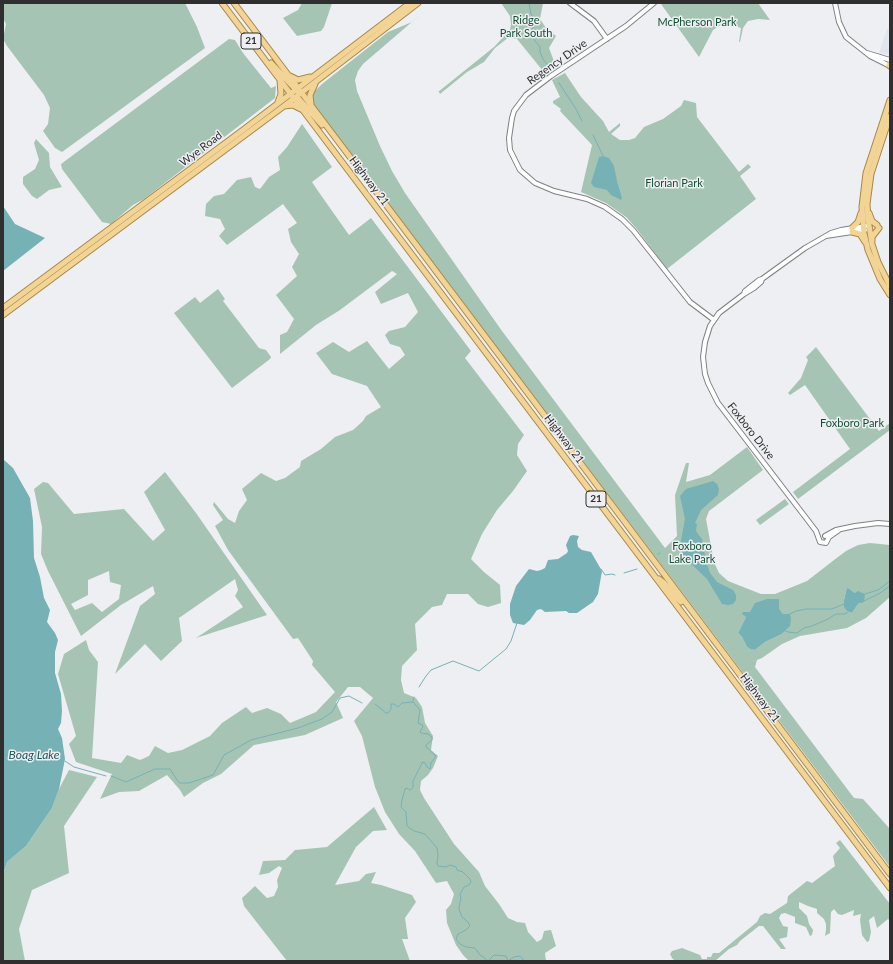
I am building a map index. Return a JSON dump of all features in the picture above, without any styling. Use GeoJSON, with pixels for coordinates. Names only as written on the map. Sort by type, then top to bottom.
{"type":"FeatureCollection","features":[{"type":"Feature","properties":{"kind":"main road","name":"Highway 21"},"geometry":{"type":"LineString","coordinates":[[222,3],[280,79],[312,107],[890,874]]}},
{"type":"Feature","properties":{"kind":"main road","name":"Highway 21"},"geometry":{"type":"LineString","coordinates":[[234,3],[287,74],[303,110],[890,888]]}},
{"type":"Feature","properties":{"kind":"main road","name":"Wye Road"},"geometry":{"type":"LineString","coordinates":[[316,78],[410,3]]}},
{"type":"Feature","properties":{"kind":"main road","name":"Wye Road"},"geometry":{"type":"LineString","coordinates":[[3,308],[277,104],[296,93],[418,3]]}},
{"type":"Feature","properties":{"kind":"main road"},"geometry":{"type":"LineString","coordinates":[[254,45],[262,52],[338,142]]}},
{"type":"Feature","properties":{"kind":"main road"},"geometry":{"type":"LineString","coordinates":[[287,74],[298,80],[316,78],[309,98],[312,107]]}},
{"type":"Feature","properties":{"kind":"main road"},"geometry":{"type":"LineString","coordinates":[[277,104],[281,94],[280,79]]}},
{"type":"Feature","properties":{"kind":"main road","name":"Wye Road"},"geometry":{"type":"LineString","coordinates":[[3,315],[284,106],[296,93]]}},
{"type":"Feature","properties":{"kind":"main road"},"geometry":{"type":"LineString","coordinates":[[890,100],[866,173],[865,206],[866,228],[875,269],[890,295]]}},
{"type":"Feature","properties":{"kind":"main road"},"geometry":{"type":"LineString","coordinates":[[284,106],[295,106],[303,110]]}},
{"type":"Feature","properties":{"kind":"main road"},"geometry":{"type":"LineString","coordinates":[[890,116],[871,174],[865,206],[860,219],[852,230],[860,234],[869,245],[890,286]]}},
{"type":"Feature","properties":{"kind":"main road"},"geometry":{"type":"LineString","coordinates":[[865,206],[872,220],[878,226],[869,245]]}},
{"type":"Feature","properties":{"kind":"main road"},"geometry":{"type":"LineString","coordinates":[[656,578],[664,582],[696,617]]}},
{"type":"Feature","properties":{"kind":"street"},"geometry":{"type":"LineString","coordinates":[[570,3],[594,21],[608,39]]}},
{"type":"Feature","properties":{"kind":"street","name":"Regency Drive"},"geometry":{"type":"LineString","coordinates":[[654,3],[608,39],[526,95],[514,111],[509,138],[510,150],[520,170],[535,183],[554,191],[587,199],[605,207],[622,219],[633,230],[690,302],[714,320]]}},
{"type":"Feature","properties":{"kind":"street"},"geometry":{"type":"LineString","coordinates":[[835,3],[841,29],[851,42],[870,56],[890,64]]}},
{"type":"Feature","properties":{"kind":"street","name":"Foxboro Drive"},"geometry":{"type":"LineString","coordinates":[[866,228],[831,233],[805,248],[719,313],[714,320],[705,342],[705,374],[712,392],[722,408],[816,531],[824,537],[832,531],[878,523],[890,524]]}},
{"type":"Feature","properties":{"kind":"street","name":"Foxboro Drive"},"geometry":{"type":"LineString","coordinates":[[709,331],[724,309]]}},
{"type":"Feature","properties":{"kind":"shaded area"},"geometry":{"type":"Polygon","coordinates":[[[887,29],[890,29],[890,55],[879,53],[887,29]]]}},
{"type":"Feature","properties":{"kind":"green space"},"geometry":{"type":"Polygon","coordinates":[[[3,3],[185,3],[197,27],[205,48],[62,152],[55,148],[43,131],[48,124],[50,108],[44,95],[3,39],[6,24],[3,18],[3,3]]]}},
{"type":"Feature","properties":{"kind":"green space"},"geometry":{"type":"Polygon","coordinates":[[[302,3],[332,3],[324,27],[321,31],[297,36],[283,18],[298,10],[302,3]]]}},
{"type":"Feature","properties":{"kind":"green space","name":"Ridge Park South"},"geometry":{"type":"Polygon","coordinates":[[[501,3],[543,3],[540,19],[546,28],[556,36],[549,48],[555,64],[543,71],[517,39],[509,37],[495,48],[484,62],[467,72],[440,94],[438,92],[494,47],[510,30],[510,16],[501,3]]]}},
{"type":"Feature","properties":{"kind":"green space","name":"McPherson Park"},"geometry":{"type":"Polygon","coordinates":[[[758,3],[770,20],[758,19],[748,21],[743,28],[740,42],[741,28],[724,23],[713,30],[699,57],[661,4],[758,3]]]}},
{"type":"Feature","properties":{"kind":"green space","name":"Foxboro Lake Park"},"geometry":{"type":"Polygon","coordinates":[[[412,22],[363,64],[358,71],[355,80],[357,91],[392,171],[405,193],[502,331],[665,548],[677,536],[675,495],[686,463],[689,463],[686,482],[710,475],[747,447],[763,470],[709,511],[706,519],[714,562],[719,573],[728,581],[761,594],[775,594],[807,581],[846,551],[858,545],[870,543],[890,545],[890,597],[866,618],[847,628],[800,636],[782,644],[757,660],[755,667],[854,798],[863,799],[890,829],[890,867],[313,104],[311,95],[313,95],[322,84],[388,32],[412,22]],[[847,587],[844,600],[847,611],[852,613],[858,604],[861,603],[855,593],[847,587]],[[779,608],[750,612],[738,633],[742,637],[747,647],[755,650],[765,642],[780,635],[790,614],[783,614],[779,608]]]}},
{"type":"Feature","properties":{"kind":"green space"},"geometry":{"type":"Polygon","coordinates":[[[229,39],[235,40],[243,53],[271,88],[276,86],[275,98],[144,199],[133,205],[111,224],[102,222],[62,169],[61,164],[229,39]]]}},
{"type":"Feature","properties":{"kind":"green space","name":"Florian Park"},"geometry":{"type":"Polygon","coordinates":[[[565,73],[581,97],[603,121],[609,132],[620,123],[620,126],[611,134],[620,140],[635,138],[644,127],[663,119],[681,106],[684,100],[696,103],[697,117],[739,172],[748,164],[751,167],[740,176],[756,199],[667,269],[626,217],[606,203],[581,192],[592,145],[560,111],[561,109],[553,103],[553,101],[560,97],[552,80],[565,73]]]}},
{"type":"Feature","properties":{"kind":"green space"},"geometry":{"type":"Polygon","coordinates":[[[302,124],[332,167],[312,182],[349,235],[371,218],[471,351],[465,358],[524,435],[518,444],[517,455],[527,471],[497,510],[482,534],[471,559],[500,585],[501,603],[488,607],[478,604],[468,594],[447,594],[442,605],[432,607],[415,624],[417,650],[402,666],[401,680],[404,693],[416,698],[422,707],[425,723],[433,736],[431,750],[438,756],[433,768],[421,781],[420,790],[424,798],[454,844],[479,872],[485,886],[508,918],[517,922],[525,923],[528,932],[537,942],[542,939],[544,931],[551,930],[556,946],[545,953],[546,961],[469,961],[456,945],[447,923],[446,910],[451,904],[454,894],[447,881],[436,883],[415,851],[399,834],[385,812],[375,787],[362,736],[354,721],[373,698],[360,687],[348,687],[336,702],[343,718],[305,735],[254,745],[221,774],[203,783],[184,797],[167,775],[139,791],[119,792],[100,799],[112,774],[76,762],[69,744],[76,736],[58,674],[64,654],[86,640],[89,650],[98,662],[92,758],[121,763],[127,755],[140,760],[149,756],[155,746],[168,753],[182,750],[210,736],[222,723],[246,707],[252,713],[267,708],[281,714],[290,723],[316,712],[335,692],[312,665],[313,661],[298,638],[293,639],[228,550],[215,526],[223,520],[213,505],[214,502],[228,519],[235,523],[239,511],[247,500],[242,489],[261,473],[276,481],[285,478],[300,467],[301,461],[321,449],[335,437],[353,430],[363,421],[366,416],[381,407],[367,386],[332,374],[316,353],[333,342],[349,352],[367,341],[389,369],[405,355],[400,347],[390,344],[385,335],[389,331],[405,327],[418,312],[408,293],[381,304],[375,292],[397,274],[392,271],[340,310],[316,325],[280,354],[280,335],[287,332],[294,319],[276,295],[297,276],[292,267],[299,254],[291,242],[288,229],[297,223],[283,204],[227,245],[219,236],[225,229],[220,219],[205,216],[206,204],[214,196],[224,194],[237,180],[251,177],[255,187],[260,189],[269,177],[280,170],[278,157],[287,147],[302,124]]]}},
{"type":"Feature","properties":{"kind":"green space"},"geometry":{"type":"Polygon","coordinates":[[[36,139],[49,153],[50,167],[62,187],[49,190],[37,199],[32,196],[23,184],[23,177],[35,169],[39,160],[34,143],[36,139]]]}},
{"type":"Feature","properties":{"kind":"green space"},"geometry":{"type":"Polygon","coordinates":[[[218,289],[225,299],[223,301],[259,348],[266,350],[271,357],[232,388],[174,313],[195,297],[200,303],[218,289]]]}},
{"type":"Feature","properties":{"kind":"green space","name":"Foxboro Park"},"geometry":{"type":"Polygon","coordinates":[[[816,347],[879,431],[890,423],[890,430],[798,499],[793,492],[850,449],[805,385],[790,395],[788,393],[801,378],[808,360],[806,357],[816,347]]]}},
{"type":"Feature","properties":{"kind":"green space"},"geometry":{"type":"Polygon","coordinates":[[[165,472],[196,513],[267,615],[196,638],[243,607],[235,596],[238,590],[235,579],[179,618],[182,641],[161,661],[145,644],[115,674],[140,606],[155,594],[153,586],[121,605],[81,636],[41,554],[42,527],[34,489],[43,482],[48,483],[74,514],[124,509],[153,541],[165,530],[144,492],[165,472]],[[109,571],[88,580],[88,595],[71,604],[75,610],[92,603],[102,612],[119,599],[121,585],[110,582],[109,571]]]}},
{"type":"Feature","properties":{"kind":"green space"},"geometry":{"type":"Polygon","coordinates":[[[785,499],[789,504],[760,525],[756,520],[785,499]]]}},
{"type":"Feature","properties":{"kind":"green space"},"geometry":{"type":"Polygon","coordinates":[[[69,770],[97,777],[64,826],[69,873],[32,890],[19,929],[25,961],[3,961],[3,874],[7,862],[26,846],[52,808],[59,789],[69,770]]]}},
{"type":"Feature","properties":{"kind":"green space"},"geometry":{"type":"Polygon","coordinates":[[[374,807],[387,830],[373,831],[356,847],[335,885],[359,881],[366,874],[376,872],[371,883],[412,895],[416,902],[405,918],[408,939],[402,939],[410,961],[287,961],[244,906],[242,898],[255,886],[267,898],[274,896],[278,887],[277,880],[282,868],[279,866],[269,873],[259,875],[263,861],[285,860],[295,850],[327,847],[374,807]]]}},
{"type":"Feature","properties":{"kind":"green space"},"geometry":{"type":"Polygon","coordinates":[[[840,840],[890,904],[890,921],[888,919],[877,928],[874,916],[869,920],[871,932],[869,941],[867,942],[862,935],[860,920],[861,914],[853,916],[854,910],[842,915],[838,914],[834,909],[831,912],[830,933],[825,936],[826,924],[824,919],[817,913],[817,909],[799,902],[799,908],[807,916],[809,924],[813,930],[812,935],[810,936],[806,927],[795,923],[795,917],[785,913],[781,914],[779,918],[783,926],[788,927],[787,937],[779,939],[786,949],[781,949],[763,926],[759,926],[715,961],[675,961],[672,958],[670,954],[672,951],[682,948],[700,955],[702,959],[711,957],[713,953],[719,953],[757,922],[760,916],[765,913],[770,914],[787,903],[788,896],[807,881],[812,883],[835,866],[833,856],[840,848],[836,843],[840,840]]]}},
{"type":"Feature","properties":{"kind":"water"},"geometry":{"type":"Polygon","coordinates":[[[603,156],[609,158],[614,166],[622,198],[621,200],[611,195],[607,190],[594,187],[591,183],[599,157],[603,156]]]}},
{"type":"Feature","properties":{"kind":"water"},"geometry":{"type":"Polygon","coordinates":[[[3,206],[15,224],[45,238],[3,271],[3,206]]]}},
{"type":"Feature","properties":{"kind":"water","name":"Boag Lake"},"geometry":{"type":"Polygon","coordinates":[[[3,459],[13,468],[30,498],[33,521],[34,558],[40,577],[44,598],[50,610],[47,622],[58,640],[55,652],[55,673],[61,694],[62,711],[61,723],[58,729],[62,738],[65,759],[59,789],[52,808],[26,846],[7,862],[3,874],[3,459]]]}},
{"type":"Feature","properties":{"kind":"water"},"geometry":{"type":"Polygon","coordinates":[[[713,481],[717,484],[719,489],[718,495],[701,510],[695,523],[697,524],[696,531],[702,539],[705,556],[703,557],[705,558],[710,573],[717,582],[733,590],[736,595],[736,600],[733,604],[728,605],[722,604],[707,579],[684,557],[682,551],[678,548],[680,546],[685,519],[680,496],[686,489],[713,481]]]}},
{"type":"Feature","properties":{"kind":"water"},"geometry":{"type":"Polygon","coordinates":[[[570,536],[579,536],[577,541],[578,547],[582,550],[591,552],[602,571],[598,594],[593,602],[577,613],[569,613],[566,611],[545,612],[541,609],[537,610],[530,620],[524,625],[513,623],[510,615],[510,604],[516,586],[529,569],[537,571],[541,570],[545,568],[548,560],[558,559],[567,553],[568,551],[566,545],[570,536]]]}},
{"type":"Feature","properties":{"kind":"water"},"geometry":{"type":"Polygon","coordinates":[[[847,587],[855,593],[858,591],[865,594],[864,602],[858,604],[852,613],[847,611],[844,607],[847,587]]]}},
{"type":"Feature","properties":{"kind":"water"},"geometry":{"type":"Polygon","coordinates":[[[767,599],[779,599],[779,608],[783,614],[790,614],[790,626],[780,635],[765,642],[755,650],[751,649],[747,647],[742,637],[738,633],[746,617],[742,614],[743,612],[750,612],[755,603],[767,599]]]}},
{"type":"Feature","properties":{"kind":"waterway"},"geometry":{"type":"LineString","coordinates":[[529,3],[531,14],[535,20],[531,36],[540,47],[540,52],[548,66]]}},
{"type":"Feature","properties":{"kind":"waterway"},"geometry":{"type":"LineString","coordinates":[[559,83],[582,121]]}},
{"type":"Feature","properties":{"kind":"waterway"},"geometry":{"type":"LineString","coordinates":[[593,135],[603,156]]}},
{"type":"Feature","properties":{"kind":"waterway"},"geometry":{"type":"LineString","coordinates":[[601,569],[605,575],[615,575]]}},
{"type":"Feature","properties":{"kind":"waterway"},"geometry":{"type":"LineString","coordinates":[[624,573],[637,569]]}},
{"type":"Feature","properties":{"kind":"waterway"},"geometry":{"type":"LineString","coordinates":[[865,594],[878,590],[890,581]]}},
{"type":"Feature","properties":{"kind":"waterway"},"geometry":{"type":"LineString","coordinates":[[864,601],[890,586]]}},
{"type":"Feature","properties":{"kind":"waterway"},"geometry":{"type":"LineString","coordinates":[[790,614],[806,609],[832,609],[844,604]]}},
{"type":"Feature","properties":{"kind":"waterway"},"geometry":{"type":"LineString","coordinates":[[785,631],[797,633],[804,628],[812,626],[836,614],[845,614],[848,612]]}},
{"type":"Feature","properties":{"kind":"waterway"},"geometry":{"type":"LineString","coordinates":[[419,687],[431,670],[453,661],[479,671],[506,649],[511,641],[517,623]]}},
{"type":"Feature","properties":{"kind":"waterway"},"geometry":{"type":"LineString","coordinates":[[111,776],[126,782],[155,769],[170,769],[180,783],[189,783],[213,775],[224,755],[251,740],[298,728],[322,719],[332,712],[340,698],[349,696],[362,703]]}},
{"type":"Feature","properties":{"kind":"waterway"},"geometry":{"type":"LineString","coordinates":[[413,701],[414,697]]}},
{"type":"Feature","properties":{"kind":"waterway"},"geometry":{"type":"LineString","coordinates":[[413,702],[420,710],[418,723],[423,726],[420,732],[428,734],[432,737],[432,740],[426,745],[426,747],[436,756],[431,763],[430,769],[425,763],[422,763],[413,781],[413,788],[410,790],[407,788],[405,789],[401,807],[406,812],[408,827],[414,831],[425,834],[437,848],[438,866],[446,867],[450,865],[456,867],[457,870],[463,872],[470,879],[471,882],[469,885],[464,887],[460,894],[461,899],[459,909],[462,917],[470,926],[458,934],[456,939],[460,944],[466,947],[475,948],[487,961]]}},
{"type":"Feature","properties":{"kind":"waterway"},"geometry":{"type":"LineString","coordinates":[[375,704],[388,713],[391,709],[391,704],[398,707],[402,703],[413,702]]}},
{"type":"Feature","properties":{"kind":"waterway"},"geometry":{"type":"LineString","coordinates":[[65,761],[74,767],[106,776]]}},
{"type":"Feature","properties":{"kind":"waterway"},"geometry":{"type":"LineString","coordinates":[[488,961],[494,955],[506,956],[508,961],[514,957],[520,956],[523,961]]}}]}
